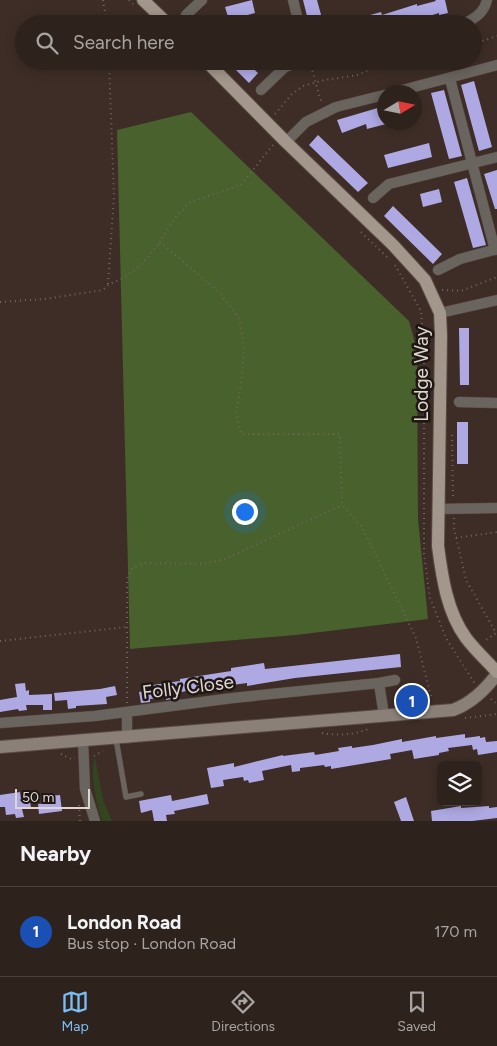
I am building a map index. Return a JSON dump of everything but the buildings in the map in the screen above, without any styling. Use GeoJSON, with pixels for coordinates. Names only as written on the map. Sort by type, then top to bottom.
{"type":"FeatureCollection","features":[{"type":"Feature","properties":{"kind":"main road"},"geometry":{"type":"LineString","coordinates":[[143,0],[159,15]]}},
{"type":"Feature","properties":{"kind":"main road","name":"Lodge Way"},"geometry":{"type":"LineString","coordinates":[[214,70],[280,144],[393,245],[425,280],[440,313],[440,509],[438,546],[442,575],[449,604],[458,625],[497,673]]}},
{"type":"Feature","properties":{"kind":"main road"},"geometry":{"type":"LineString","coordinates":[[0,747],[453,710],[466,705],[482,692],[497,673]]}},
{"type":"Feature","properties":{"kind":"street"},"geometry":{"type":"LineString","coordinates":[[186,14],[202,0]]}},
{"type":"Feature","properties":{"kind":"street"},"geometry":{"type":"LineString","coordinates":[[293,0],[297,15]]}},
{"type":"Feature","properties":{"kind":"street"},"geometry":{"type":"LineString","coordinates":[[479,15],[485,8],[486,0]]}},
{"type":"Feature","properties":{"kind":"street"},"geometry":{"type":"LineString","coordinates":[[482,69],[497,65]]}},
{"type":"Feature","properties":{"kind":"street"},"geometry":{"type":"LineString","coordinates":[[261,90],[282,70]]}},
{"type":"Feature","properties":{"kind":"street"},"geometry":{"type":"LineString","coordinates":[[422,86],[480,70]]}},
{"type":"Feature","properties":{"kind":"street"},"geometry":{"type":"LineString","coordinates":[[438,270],[460,259],[496,249],[450,79]]}},
{"type":"Feature","properties":{"kind":"street"},"geometry":{"type":"LineString","coordinates":[[280,144],[306,122],[327,111],[377,97]]}},
{"type":"Feature","properties":{"kind":"street"},"geometry":{"type":"LineString","coordinates":[[374,198],[389,184],[497,157]]}},
{"type":"Feature","properties":{"kind":"street"},"geometry":{"type":"LineString","coordinates":[[440,313],[497,300]]}},
{"type":"Feature","properties":{"kind":"street"},"geometry":{"type":"LineString","coordinates":[[458,402],[497,403]]}},
{"type":"Feature","properties":{"kind":"street"},"geometry":{"type":"LineString","coordinates":[[440,509],[497,508]]}},
{"type":"Feature","properties":{"kind":"street","name":"Folly Close"},"geometry":{"type":"LineString","coordinates":[[0,723],[127,712],[395,680]]}},
{"type":"Feature","properties":{"kind":"street"},"geometry":{"type":"LineString","coordinates":[[380,683],[384,716]]}},
{"type":"Feature","properties":{"kind":"street"},"geometry":{"type":"LineString","coordinates":[[121,738],[127,712]]}},
{"type":"Feature","properties":{"kind":"street"},"geometry":{"type":"LineString","coordinates":[[83,741],[85,789],[95,821]]}},
{"type":"Feature","properties":{"kind":"lane"},"geometry":{"type":"LineString","coordinates":[[121,738],[126,797],[141,794]]}},
{"type":"Feature","properties":{"kind":"path"},"geometry":{"type":"LineString","coordinates":[[103,0],[106,15]]}},
{"type":"Feature","properties":{"kind":"path"},"geometry":{"type":"LineString","coordinates":[[482,41],[497,36]]}},
{"type":"Feature","properties":{"kind":"path"},"geometry":{"type":"LineString","coordinates":[[108,284],[114,196],[109,70]]}},
{"type":"Feature","properties":{"kind":"path"},"geometry":{"type":"LineString","coordinates":[[198,70],[202,74]]}},
{"type":"Feature","properties":{"kind":"path"},"geometry":{"type":"LineString","coordinates":[[312,70],[320,98],[327,111]]}},
{"type":"Feature","properties":{"kind":"path"},"geometry":{"type":"LineString","coordinates":[[281,120],[274,114],[292,94],[303,86],[325,80],[358,76],[371,70]]}},
{"type":"Feature","properties":{"kind":"path"},"geometry":{"type":"LineString","coordinates":[[0,302],[45,299],[103,290],[108,284],[123,278],[144,262],[160,242],[174,219],[190,202],[241,185],[280,144]]}},
{"type":"Feature","properties":{"kind":"path"},"geometry":{"type":"LineString","coordinates":[[359,229],[388,257]]}},
{"type":"Feature","properties":{"kind":"path"},"geometry":{"type":"LineString","coordinates":[[160,242],[220,293],[239,319],[244,347],[242,379],[236,413],[240,434],[340,434],[342,505],[362,527],[416,638],[436,712]]}},
{"type":"Feature","properties":{"kind":"path"},"geometry":{"type":"LineString","coordinates":[[395,264],[421,311],[424,344],[424,554],[430,598],[446,638],[459,660],[482,692],[497,704]]}},
{"type":"Feature","properties":{"kind":"path"},"geometry":{"type":"LineString","coordinates":[[439,290],[461,291],[497,277]]}},
{"type":"Feature","properties":{"kind":"path"},"geometry":{"type":"LineString","coordinates":[[452,431],[454,528],[456,538],[466,580],[496,633],[459,660]]}},
{"type":"Feature","properties":{"kind":"path"},"geometry":{"type":"LineString","coordinates":[[127,712],[127,579],[133,567],[145,563],[200,564],[223,560],[342,505]]}},
{"type":"Feature","properties":{"kind":"path"},"geometry":{"type":"LineString","coordinates":[[456,538],[497,532]]}},
{"type":"Feature","properties":{"kind":"path"},"geometry":{"type":"LineString","coordinates":[[0,641],[127,627]]}},
{"type":"Feature","properties":{"kind":"green space"},"geometry":{"type":"Polygon","coordinates":[[[191,112],[409,321],[417,350],[418,519],[428,619],[296,635],[130,649],[117,130],[191,112]]]}},
{"type":"Feature","properties":{"kind":"green space"},"geometry":{"type":"Polygon","coordinates":[[[95,757],[103,800],[112,821],[102,821],[100,814],[93,780],[95,757]]]}},
{"type":"Feature","properties":{"kind":"place","name":"London Road"},"geometry":{"type":"Point","coordinates":[412,701]}}]}
